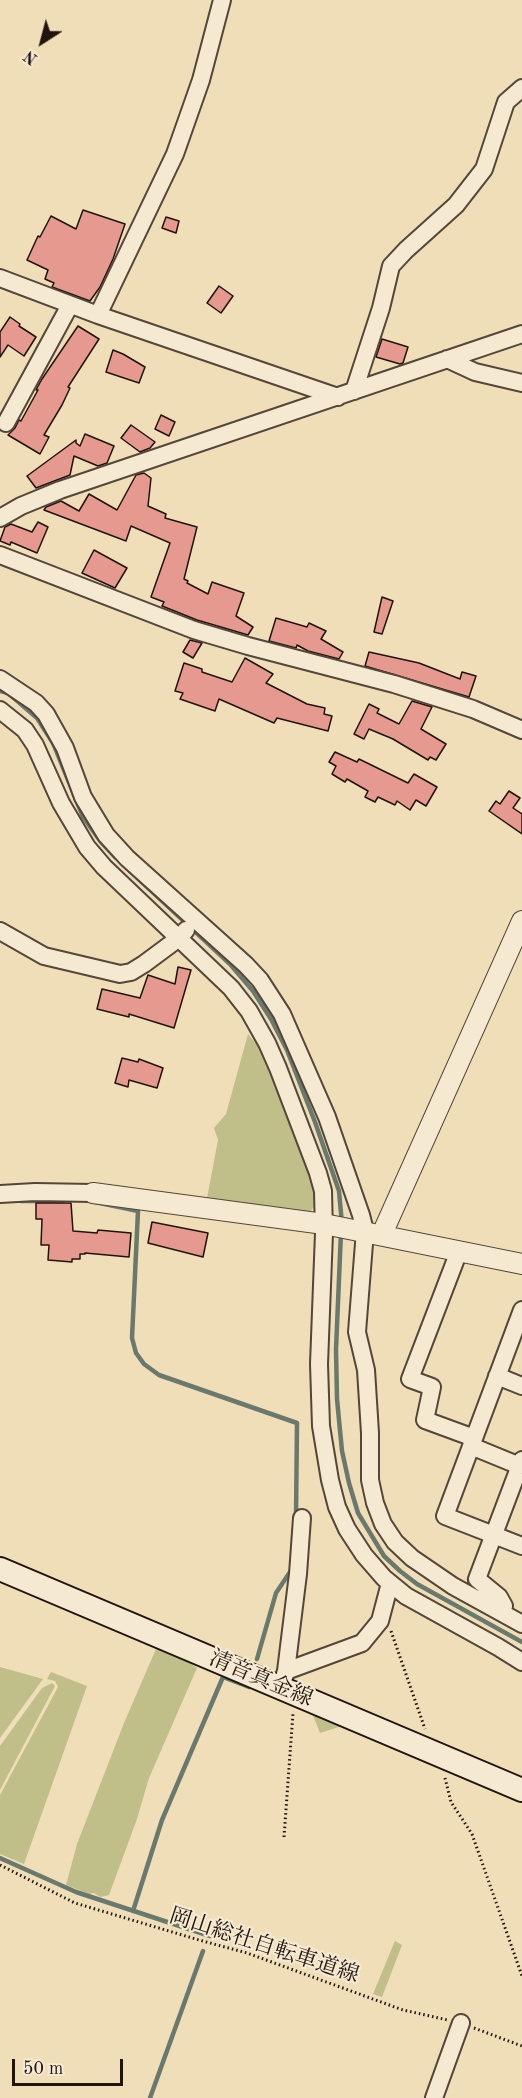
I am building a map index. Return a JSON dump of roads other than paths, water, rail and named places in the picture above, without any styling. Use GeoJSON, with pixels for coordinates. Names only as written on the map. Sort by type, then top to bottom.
{"type":"FeatureCollection","features":[{"type":"Feature","properties":{"kind":"main road","name":"清音真金線"},"geometry":{"type":"LineString","coordinates":[[0,1569],[288,1684],[522,1790]]}},
{"type":"Feature","properties":{"kind":"street"},"geometry":{"type":"LineString","coordinates":[[98,315],[175,154],[201,80],[222,0]]}},
{"type":"Feature","properties":{"kind":"street"},"geometry":{"type":"LineString","coordinates":[[354,391],[381,308],[391,266],[456,205],[484,169],[506,102],[522,88]]}},
{"type":"Feature","properties":{"kind":"street"},"geometry":{"type":"LineString","coordinates":[[0,278],[98,315],[338,397]]}},
{"type":"Feature","properties":{"kind":"street"},"geometry":{"type":"LineString","coordinates":[[6,423],[70,305]]}},
{"type":"Feature","properties":{"kind":"street"},"geometry":{"type":"LineString","coordinates":[[0,518],[21,506],[60,490],[522,334]]}},
{"type":"Feature","properties":{"kind":"street"},"geometry":{"type":"LineString","coordinates":[[447,359],[475,372],[522,383]]}},
{"type":"Feature","properties":{"kind":"street"},"geometry":{"type":"LineString","coordinates":[[0,555],[194,630],[394,684],[473,709],[522,730]]}},
{"type":"Feature","properties":{"kind":"street"},"geometry":{"type":"LineString","coordinates":[[0,679],[36,703],[46,714],[65,748],[83,797],[106,834],[188,927],[249,1011],[267,1043],[318,1173],[329,1225],[319,1397],[324,1454],[338,1507],[347,1528],[364,1555],[405,1596],[522,1662]]}},
{"type":"Feature","properties":{"kind":"street"},"geometry":{"type":"LineString","coordinates":[[0,710],[26,730],[61,803],[87,847],[104,867],[253,972],[282,1014],[327,1117],[367,1232]]}},
{"type":"Feature","properties":{"kind":"street"},"geometry":{"type":"LineString","coordinates":[[522,921],[367,1232],[357,1332],[366,1370],[370,1480],[383,1524],[395,1542],[412,1558],[453,1586],[522,1624]]}},
{"type":"Feature","properties":{"kind":"street"},"geometry":{"type":"LineString","coordinates":[[0,931],[44,956],[120,974],[131,972],[144,964],[188,927]]}},
{"type":"Feature","properties":{"kind":"street"},"geometry":{"type":"LineString","coordinates":[[0,1194],[93,1193],[329,1225],[522,1264]]}},
{"type":"Feature","properties":{"kind":"street"},"geometry":{"type":"LineString","coordinates":[[459,1251],[410,1379],[432,1387],[425,1420],[521,1465],[477,1579],[499,1596],[504,1606],[502,1612]]}},
{"type":"Feature","properties":{"kind":"street"},"geometry":{"type":"LineString","coordinates":[[522,1310],[445,1516],[522,1546]]}},
{"type":"Feature","properties":{"kind":"street"},"geometry":{"type":"LineString","coordinates":[[497,1376],[522,1386]]}},
{"type":"Feature","properties":{"kind":"street"},"geometry":{"type":"LineString","coordinates":[[288,1684],[302,1518]]}},
{"type":"Feature","properties":{"kind":"street"},"geometry":{"type":"LineString","coordinates":[[288,1684],[362,1643],[381,1617],[390,1583]]}},
{"type":"Feature","properties":{"kind":"street"},"geometry":{"type":"LineString","coordinates":[[434,2098],[461,2023]]}},
{"type":"Feature","properties":{"kind":"waterway"},"geometry":{"type":"LineString","coordinates":[[0,691],[8,693],[37,718],[53,743],[83,817],[115,857]]}},
{"type":"Feature","properties":{"kind":"waterway"},"geometry":{"type":"LineString","coordinates":[[130,871],[230,964],[253,991],[271,1019],[287,1050],[339,1191],[342,1224]]}},
{"type":"Feature","properties":{"kind":"waterway"},"geometry":{"type":"LineString","coordinates":[[21,1201],[63,1201]]}},
{"type":"Feature","properties":{"kind":"waterway"},"geometry":{"type":"LineString","coordinates":[[95,1202],[138,1211],[132,1338],[136,1353],[144,1364],[159,1375],[297,1423],[296,1518]]}},
{"type":"Feature","properties":{"kind":"waterway"},"geometry":{"type":"LineString","coordinates":[[341,1232],[336,1349],[337,1399],[342,1451],[358,1513],[384,1556],[400,1571],[417,1584],[522,1642]]}},
{"type":"Feature","properties":{"kind":"waterway"},"geometry":{"type":"LineString","coordinates":[[257,1659],[276,1593],[292,1569]]}},
{"type":"Feature","properties":{"kind":"waterway"},"geometry":{"type":"LineString","coordinates":[[133,1911],[162,1820],[223,1677],[249,1687]]}},
{"type":"Feature","properties":{"kind":"waterway"},"geometry":{"type":"LineString","coordinates":[[0,1858],[76,1892],[210,1936]]}},
{"type":"Feature","properties":{"kind":"waterway"},"geometry":{"type":"LineString","coordinates":[[150,2098],[203,1951]]}}]}
